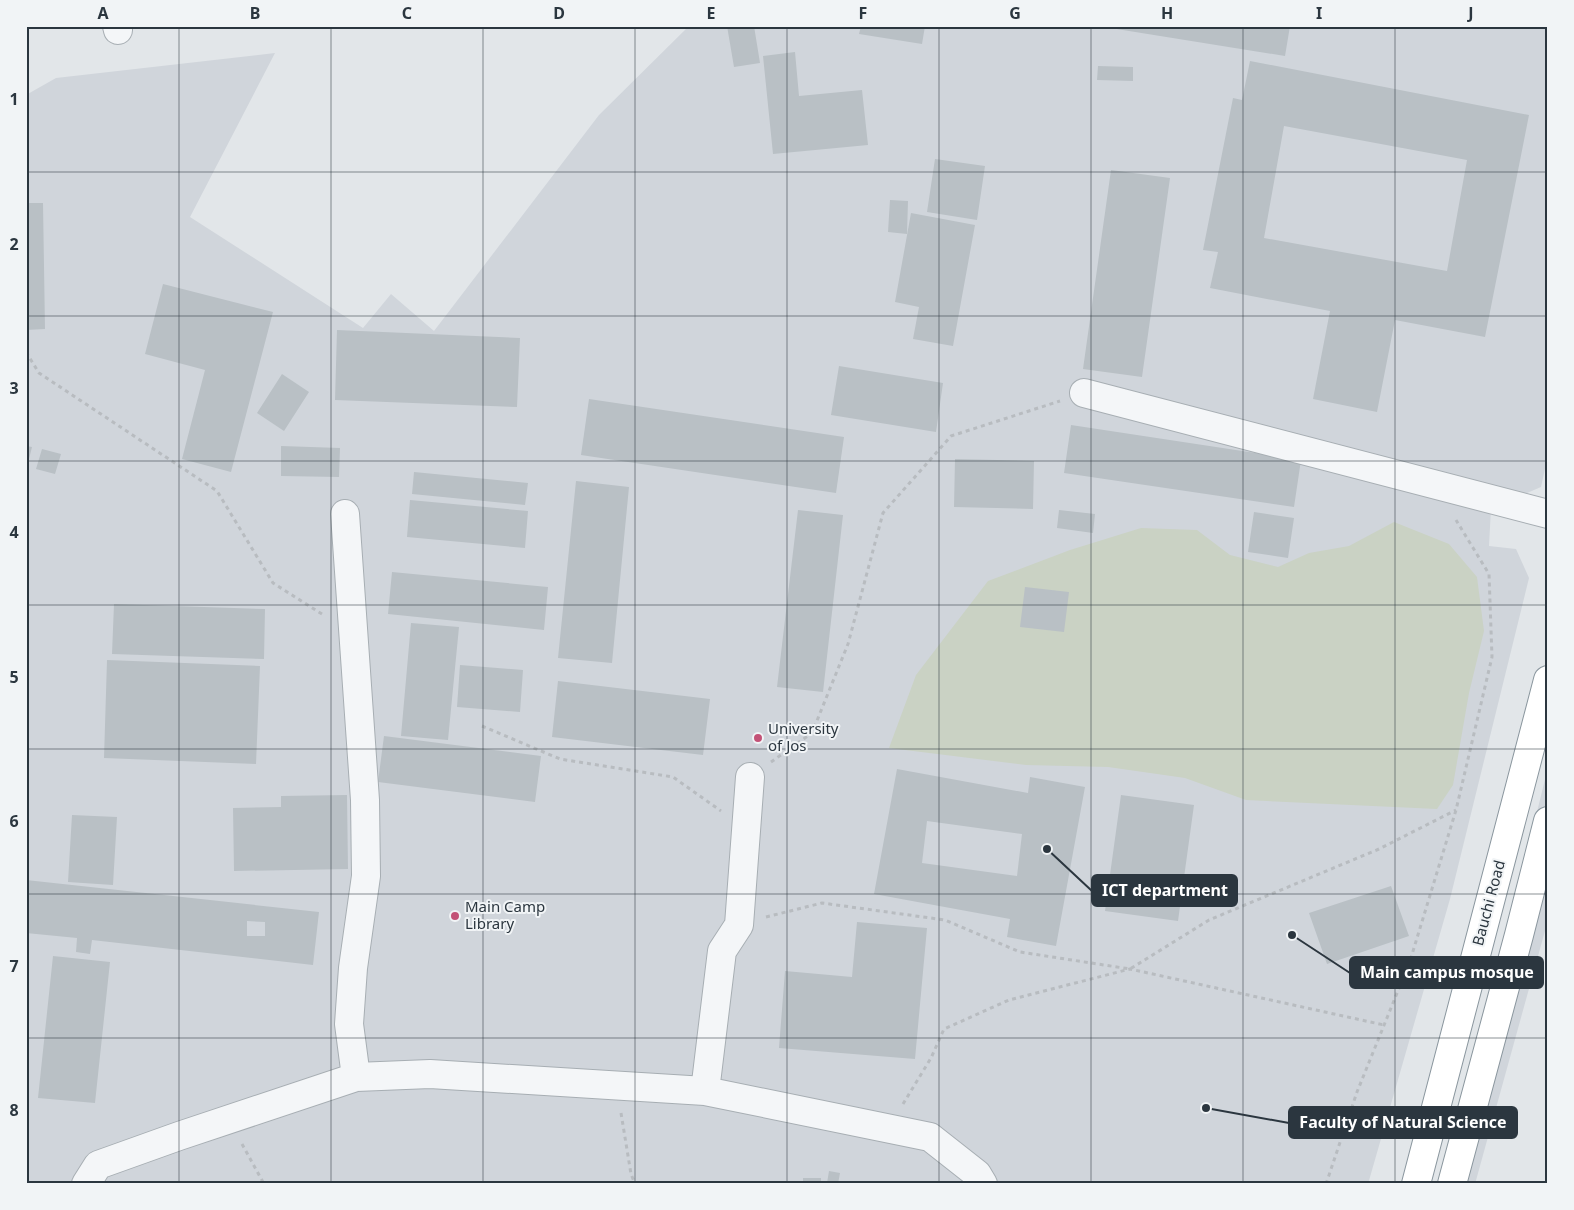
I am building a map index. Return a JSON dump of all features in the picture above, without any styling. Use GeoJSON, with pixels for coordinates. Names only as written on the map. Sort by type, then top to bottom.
{"type":"FeatureCollection","features":[{"type":"Feature","properties":{"kind":"highway","name":"Bauchi Road"},"geometry":{"type":"LineString","coordinates":[[1416,1184],[1548,680]]}},
{"type":"Feature","properties":{"kind":"highway"},"geometry":{"type":"LineString","coordinates":[[1452,1184],[1548,821]]}},
{"type":"Feature","properties":{"kind":"lane"},"geometry":{"type":"LineString","coordinates":[[1084,394],[1548,514]]}},
{"type":"Feature","properties":{"kind":"lane"},"geometry":{"type":"LineString","coordinates":[[345,514],[365,800],[366,876],[353,968],[349,1024],[356,1077]]}},
{"type":"Feature","properties":{"kind":"lane"},"geometry":{"type":"LineString","coordinates":[[705,1091],[722,951],[739,924],[750,777]]}},
{"type":"Feature","properties":{"kind":"lane"},"geometry":{"type":"LineString","coordinates":[[86,1184],[98,1165],[228,1119],[356,1077],[430,1074],[705,1091],[930,1136],[977,1174],[983,1184]]}},
{"type":"Feature","properties":{"kind":"path"},"geometry":{"type":"LineString","coordinates":[[26,352],[39,373],[217,491],[272,583],[353,634]]}},
{"type":"Feature","properties":{"kind":"path"},"geometry":{"type":"LineString","coordinates":[[750,777],[812,733],[848,644],[883,513],[951,436],[1084,394]]}},
{"type":"Feature","properties":{"kind":"path"},"geometry":{"type":"LineString","coordinates":[[1326,1184],[1357,1092],[1410,961],[1456,810],[1492,656],[1488,574],[1457,520],[1450,514]]}},
{"type":"Feature","properties":{"kind":"path"},"geometry":{"type":"LineString","coordinates":[[482,726],[560,759],[673,777],[746,828]]}},
{"type":"Feature","properties":{"kind":"path"},"geometry":{"type":"LineString","coordinates":[[888,1128],[931,1058],[944,1029],[1009,1000],[1130,969],[1209,920],[1379,849],[1456,810]]}},
{"type":"Feature","properties":{"kind":"path"},"geometry":{"type":"LineString","coordinates":[[739,924],[822,903],[945,920],[1020,952],[1130,969],[1384,1025]]}},
{"type":"Feature","properties":{"kind":"path"},"geometry":{"type":"LineString","coordinates":[[616,1085],[633,1184]]}},
{"type":"Feature","properties":{"kind":"path"},"geometry":{"type":"LineString","coordinates":[[228,1119],[264,1184]]}},
{"type":"Feature","properties":{"kind":"shaded area","name":"University of Jos"},"geometry":{"type":"Polygon","coordinates":[[[689,26],[1548,26],[1548,455],[1541,487],[1491,508],[1489,546],[1516,549],[1529,578],[1450,899],[1368,1184],[26,1184],[26,95],[56,78],[275,53],[190,217],[363,328],[391,294],[434,331],[599,115],[689,26]]]}},
{"type":"Feature","properties":{"kind":"shaded area"},"geometry":{"type":"Polygon","coordinates":[[[1394,522],[1449,544],[1477,577],[1484,631],[1469,693],[1453,785],[1437,809],[1246,800],[1185,778],[1108,767],[1026,765],[889,748],[916,675],[988,581],[1070,550],[1141,528],[1197,530],[1230,555],[1278,567],[1309,553],[1349,546],[1394,522]]]}},
{"type":"Feature","properties":{"kind":"shaded area"},"geometry":{"type":"Polygon","coordinates":[[[1548,767],[1548,920],[1475,1184],[1446,1184],[1548,767]]]}},
{"type":"Feature","properties":{"kind":"building"},"geometry":{"type":"Polygon","coordinates":[[[727,26],[754,26],[760,63],[734,67],[727,26]]]}},
{"type":"Feature","properties":{"kind":"building"},"geometry":{"type":"Polygon","coordinates":[[[861,26],[925,26],[922,44],[859,34],[861,26]]]}},
{"type":"Feature","properties":{"kind":"building"},"geometry":{"type":"Polygon","coordinates":[[[1098,26],[1290,26],[1285,56],[1098,26]]]}},
{"type":"Feature","properties":{"kind":"building"},"geometry":{"type":"Polygon","coordinates":[[[795,52],[799,96],[862,90],[868,145],[773,154],[763,56],[795,52]]]}},
{"type":"Feature","properties":{"kind":"building"},"geometry":{"type":"Polygon","coordinates":[[[1250,61],[1529,115],[1485,337],[1395,320],[1377,412],[1313,399],[1330,311],[1210,288],[1218,252],[1203,250],[1233,98],[1242,100],[1250,61]],[[1284,126],[1264,238],[1447,271],[1467,160],[1284,126]]]}},
{"type":"Feature","properties":{"kind":"building"},"geometry":{"type":"Polygon","coordinates":[[[1098,66],[1133,67],[1133,81],[1097,80],[1098,66]]]}},
{"type":"Feature","properties":{"kind":"building"},"geometry":{"type":"Polygon","coordinates":[[[935,159],[985,166],[977,220],[927,212],[935,159]]]}},
{"type":"Feature","properties":{"kind":"building"},"geometry":{"type":"Polygon","coordinates":[[[1111,170],[1170,178],[1142,377],[1083,369],[1111,170]]]}},
{"type":"Feature","properties":{"kind":"building"},"geometry":{"type":"Polygon","coordinates":[[[890,200],[908,201],[907,234],[888,232],[890,200]]]}},
{"type":"Feature","properties":{"kind":"building"},"geometry":{"type":"Polygon","coordinates":[[[26,203],[43,203],[45,329],[26,330],[26,203]]]}},
{"type":"Feature","properties":{"kind":"building"},"geometry":{"type":"Polygon","coordinates":[[[911,213],[975,225],[953,346],[913,339],[919,307],[895,302],[911,213]]]}},
{"type":"Feature","properties":{"kind":"building"},"geometry":{"type":"Polygon","coordinates":[[[163,284],[273,312],[231,472],[182,459],[205,370],[145,354],[163,284]]]}},
{"type":"Feature","properties":{"kind":"building"},"geometry":{"type":"Polygon","coordinates":[[[337,330],[520,338],[517,407],[335,400],[337,330]]]}},
{"type":"Feature","properties":{"kind":"building"},"geometry":{"type":"Polygon","coordinates":[[[839,366],[943,383],[936,432],[831,415],[839,366]]]}},
{"type":"Feature","properties":{"kind":"building"},"geometry":{"type":"Polygon","coordinates":[[[282,374],[309,392],[284,431],[257,413],[282,374]]]}},
{"type":"Feature","properties":{"kind":"building"},"geometry":{"type":"Polygon","coordinates":[[[589,399],[844,437],[836,493],[581,455],[589,399]]]}},
{"type":"Feature","properties":{"kind":"building"},"geometry":{"type":"Polygon","coordinates":[[[1071,425],[1301,460],[1294,507],[1064,473],[1071,425]]]}},
{"type":"Feature","properties":{"kind":"building"},"geometry":{"type":"Polygon","coordinates":[[[26,446],[32,447],[27,467],[26,467],[26,446]]]}},
{"type":"Feature","properties":{"kind":"building"},"geometry":{"type":"Polygon","coordinates":[[[281,446],[340,448],[339,477],[281,476],[281,446]]]}},
{"type":"Feature","properties":{"kind":"building"},"geometry":{"type":"Polygon","coordinates":[[[42,449],[61,454],[55,474],[36,469],[42,449]]]}},
{"type":"Feature","properties":{"kind":"building"},"geometry":{"type":"Polygon","coordinates":[[[955,459],[1034,461],[1033,509],[954,507],[955,459]]]}},
{"type":"Feature","properties":{"kind":"building"},"geometry":{"type":"Polygon","coordinates":[[[414,472],[528,483],[525,505],[412,494],[414,472]]]}},
{"type":"Feature","properties":{"kind":"building"},"geometry":{"type":"Polygon","coordinates":[[[576,481],[629,487],[612,663],[558,658],[576,481]]]}},
{"type":"Feature","properties":{"kind":"building"},"geometry":{"type":"Polygon","coordinates":[[[410,500],[528,511],[525,548],[407,537],[410,500]]]}},
{"type":"Feature","properties":{"kind":"building"},"geometry":{"type":"Polygon","coordinates":[[[798,510],[843,515],[823,692],[777,687],[798,510]]]}},
{"type":"Feature","properties":{"kind":"building"},"geometry":{"type":"Polygon","coordinates":[[[1059,510],[1095,514],[1093,533],[1057,528],[1059,510]]]}},
{"type":"Feature","properties":{"kind":"building"},"geometry":{"type":"Polygon","coordinates":[[[1254,512],[1294,518],[1288,558],[1248,552],[1254,512]]]}},
{"type":"Feature","properties":{"kind":"building"},"geometry":{"type":"Polygon","coordinates":[[[392,572],[548,587],[544,630],[388,614],[392,572]]]}},
{"type":"Feature","properties":{"kind":"building"},"geometry":{"type":"Polygon","coordinates":[[[1025,587],[1069,592],[1064,632],[1020,627],[1025,587]]]}},
{"type":"Feature","properties":{"kind":"building"},"geometry":{"type":"Polygon","coordinates":[[[114,604],[265,609],[264,659],[112,654],[114,604]]]}},
{"type":"Feature","properties":{"kind":"building"},"geometry":{"type":"Polygon","coordinates":[[[411,623],[459,627],[448,740],[401,736],[411,623]]]}},
{"type":"Feature","properties":{"kind":"building"},"geometry":{"type":"Polygon","coordinates":[[[107,660],[260,666],[256,764],[104,758],[107,660]]]}},
{"type":"Feature","properties":{"kind":"building"},"geometry":{"type":"Polygon","coordinates":[[[460,665],[523,670],[520,712],[457,707],[460,665]]]}},
{"type":"Feature","properties":{"kind":"building"},"geometry":{"type":"Polygon","coordinates":[[[558,681],[710,699],[703,755],[552,737],[558,681]]]}},
{"type":"Feature","properties":{"kind":"building"},"geometry":{"type":"Polygon","coordinates":[[[384,736],[541,756],[535,802],[378,782],[384,736]]]}},
{"type":"Feature","properties":{"kind":"building"},"geometry":{"type":"Polygon","coordinates":[[[897,769],[1028,793],[1030,777],[1085,787],[1056,946],[1007,937],[1010,919],[874,894],[897,769]],[[927,821],[922,863],[1017,876],[1022,834],[927,821]]]}},
{"type":"Feature","properties":{"kind":"building"},"geometry":{"type":"Polygon","coordinates":[[[347,795],[348,869],[234,871],[233,808],[281,807],[281,796],[347,795]]]}},
{"type":"Feature","properties":{"kind":"building"},"geometry":{"type":"Polygon","coordinates":[[[1121,795],[1194,805],[1178,921],[1105,911],[1121,795]]]}},
{"type":"Feature","properties":{"kind":"building"},"geometry":{"type":"Polygon","coordinates":[[[72,815],[117,817],[113,885],[68,882],[72,815]]]}},
{"type":"Feature","properties":{"kind":"building"},"geometry":{"type":"Polygon","coordinates":[[[26,880],[319,912],[313,965],[92,940],[90,954],[76,952],[77,938],[26,933],[26,880]],[[247,921],[247,936],[265,936],[265,922],[247,921]]]}},
{"type":"Feature","properties":{"kind":"building"},"geometry":{"type":"Polygon","coordinates":[[[1391,886],[1409,936],[1327,964],[1309,913],[1391,886]]]}},
{"type":"Feature","properties":{"kind":"building"},"geometry":{"type":"Polygon","coordinates":[[[857,922],[927,928],[915,1059],[779,1048],[785,971],[852,977],[857,922]]]}},
{"type":"Feature","properties":{"kind":"building"},"geometry":{"type":"Polygon","coordinates":[[[53,956],[110,962],[95,1103],[38,1098],[53,956]]]}},
{"type":"Feature","properties":{"kind":"building"},"geometry":{"type":"Polygon","coordinates":[[[829,1171],[840,1173],[838,1184],[827,1183],[829,1171]]]}},
{"type":"Feature","properties":{"kind":"building"},"geometry":{"type":"Polygon","coordinates":[[[803,1178],[821,1178],[821,1184],[803,1184],[803,1178]]]}},
{"type":"Feature","properties":{"kind":"place","name":"University of Jos"},"geometry":{"type":"Point","coordinates":[758,738]}},
{"type":"Feature","properties":{"kind":"place","name":"ICT department"},"geometry":{"type":"Point","coordinates":[1047,849]}},
{"type":"Feature","properties":{"kind":"place","name":"Main Camp Library"},"geometry":{"type":"Point","coordinates":[455,916]}},
{"type":"Feature","properties":{"kind":"place","name":"Main campus mosque"},"geometry":{"type":"Point","coordinates":[1292,935]}},
{"type":"Feature","properties":{"kind":"place","name":"Faculty of Natural Science"},"geometry":{"type":"Point","coordinates":[1206,1108]}}]}
